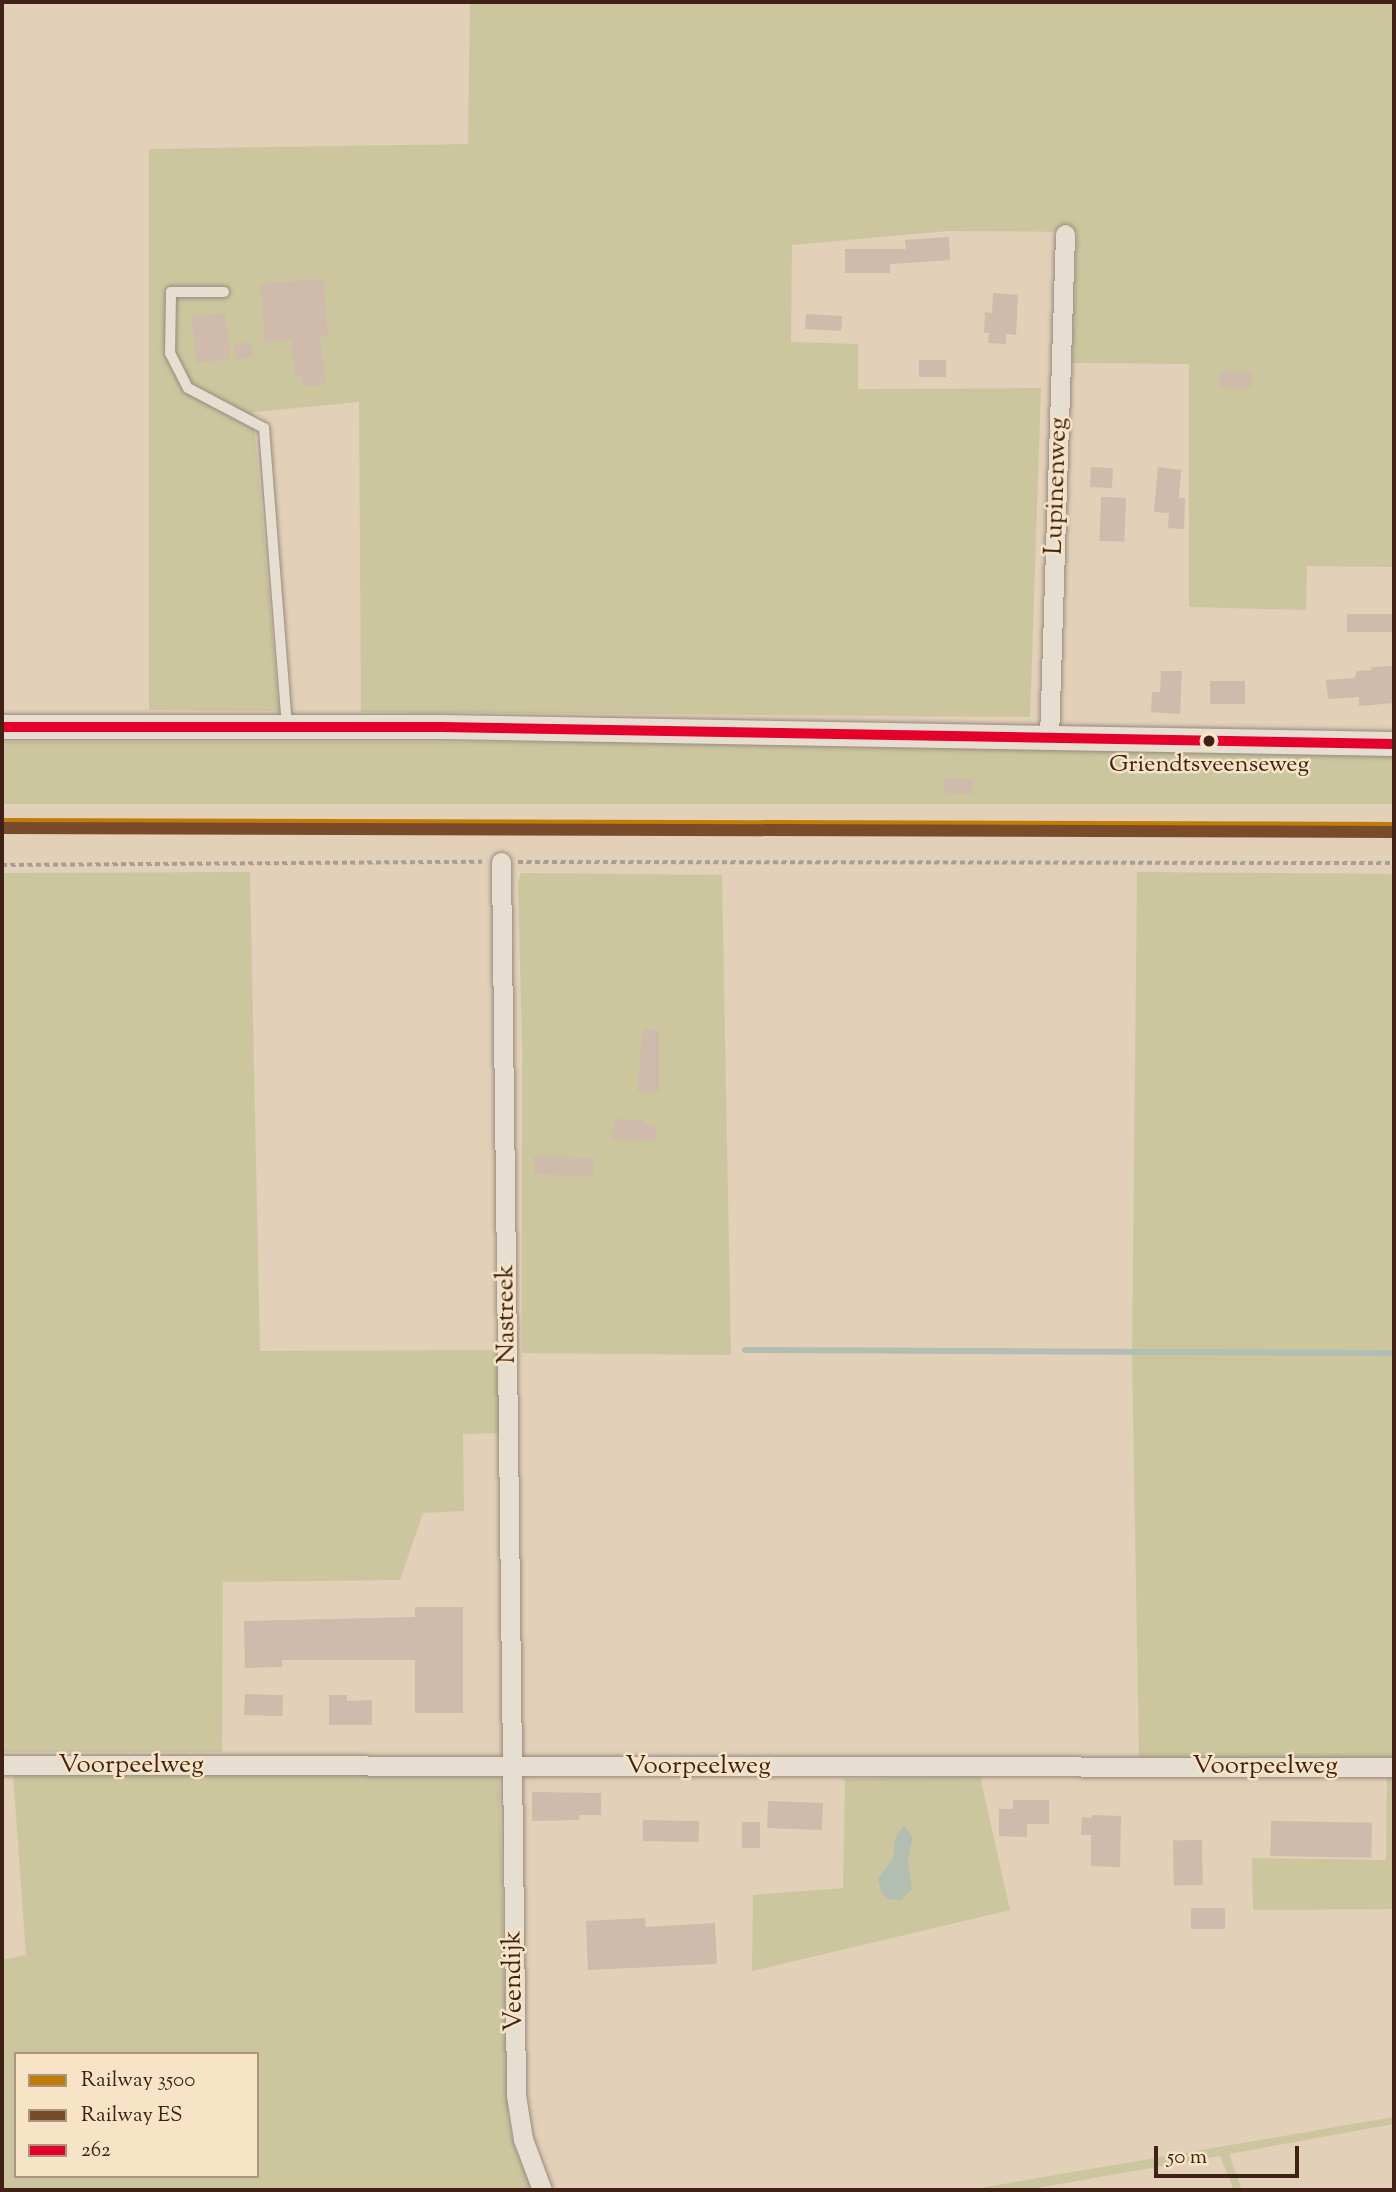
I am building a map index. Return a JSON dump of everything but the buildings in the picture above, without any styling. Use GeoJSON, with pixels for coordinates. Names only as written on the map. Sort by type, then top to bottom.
{"type":"FeatureCollection","features":[{"type":"Feature","properties":{"kind":"street","name":"Lupinenweg"},"geometry":{"type":"LineString","coordinates":[[1049,738],[1065,234]]}},
{"type":"Feature","properties":{"kind":"street"},"geometry":{"type":"LineString","coordinates":[[2,727],[288,727],[1394,744]]}},
{"type":"Feature","properties":{"kind":"street","name":"Nastreek"},"geometry":{"type":"LineString","coordinates":[[501,862],[512,1767]]}},
{"type":"Feature","properties":{"kind":"street","name":"Voorpeelweg"},"geometry":{"type":"LineString","coordinates":[[2,1765],[1394,1767]]}},
{"type":"Feature","properties":{"kind":"street","name":"Veendijk"},"geometry":{"type":"LineString","coordinates":[[512,1767],[516,2095],[523,2139],[542,2190]]}},
{"type":"Feature","properties":{"kind":"lane"},"geometry":{"type":"LineString","coordinates":[[224,292],[171,292],[170,353],[188,388],[264,428],[288,727]]}},
{"type":"Feature","properties":{"kind":"path"},"geometry":{"type":"LineString","coordinates":[[2,865],[501,862],[1394,863]]}},
{"type":"Feature","properties":{"kind":"shaded area"},"geometry":{"type":"Polygon","coordinates":[[[470,2],[1394,2],[1394,567],[1307,566],[1306,610],[1189,607],[1189,364],[1072,363],[1077,232],[948,231],[792,245],[791,342],[858,344],[858,389],[1041,388],[1030,717],[361,712],[359,402],[253,412],[279,711],[149,710],[149,149],[468,144],[470,2]]]}},
{"type":"Feature","properties":{"kind":"shaded area"},"geometry":{"type":"Polygon","coordinates":[[[2,742],[1394,742],[1394,804],[2,804],[2,742]]]}},
{"type":"Feature","properties":{"kind":"shaded area"},"geometry":{"type":"Polygon","coordinates":[[[250,872],[260,1351],[501,1350],[502,1433],[463,1434],[464,1511],[423,1513],[400,1580],[223,1582],[222,1752],[2,1752],[2,873],[250,872]]]}},
{"type":"Feature","properties":{"kind":"shaded area"},"geometry":{"type":"Polygon","coordinates":[[[1137,872],[1394,874],[1394,1760],[1139,1759],[1132,1356],[1137,872]]]}},
{"type":"Feature","properties":{"kind":"shaded area"},"geometry":{"type":"Polygon","coordinates":[[[521,873],[722,875],[731,1355],[522,1353],[522,1046],[518,882],[521,873]]]}},
{"type":"Feature","properties":{"kind":"shaded area"},"geometry":{"type":"Polygon","coordinates":[[[13,1774],[499,1775],[508,2117],[513,2142],[533,2190],[2,2190],[2,1960],[26,1955],[13,1774]]]}},
{"type":"Feature","properties":{"kind":"shaded area"},"geometry":{"type":"Polygon","coordinates":[[[980,1776],[1010,1910],[752,1971],[753,1895],[843,1888],[845,1779],[980,1776]],[[913,1837],[879,1879],[881,1891],[887,1899],[912,1889],[908,1860],[913,1837]]]}},
{"type":"Feature","properties":{"kind":"shaded area"},"geometry":{"type":"Polygon","coordinates":[[[1387,1776],[1394,1776],[1394,1909],[1253,1910],[1252,1858],[1386,1860],[1387,1776]]]}},
{"type":"Feature","properties":{"kind":"shaded area"},"geometry":{"type":"Polygon","coordinates":[[[904,1826],[913,1837],[908,1860],[912,1889],[901,1900],[887,1899],[881,1892],[878,1879],[893,1858],[896,1835],[904,1826]]]}},
{"type":"Feature","properties":{"kind":"shaded area"},"geometry":{"type":"Polygon","coordinates":[[[1394,2117],[1394,2124],[1229,2154],[1242,2190],[1234,2190],[1220,2156],[1025,2190],[968,2190],[1394,2117]]]}},
{"type":"Feature","properties":{"kind":"waterway"},"geometry":{"type":"LineString","coordinates":[[745,1350],[1392,1353]]}},
{"type":"Feature","properties":{"kind":"rail line","name":"3500"},"geometry":{"type":"LineString","coordinates":[[2,824],[1394,828]]}},
{"type":"Feature","properties":{"kind":"rail line","name":"ES"},"geometry":{"type":"LineString","coordinates":[[2,828],[1394,832]]}},
{"type":"Feature","properties":{"kind":"transit line","name":"262"},"geometry":{"type":"LineString","coordinates":[[2,727],[441,727],[1394,744]]}},
{"type":"Feature","properties":{"kind":"place","name":"Griendtsveenseweg"},"geometry":{"type":"Point","coordinates":[1209,741]}}]}
